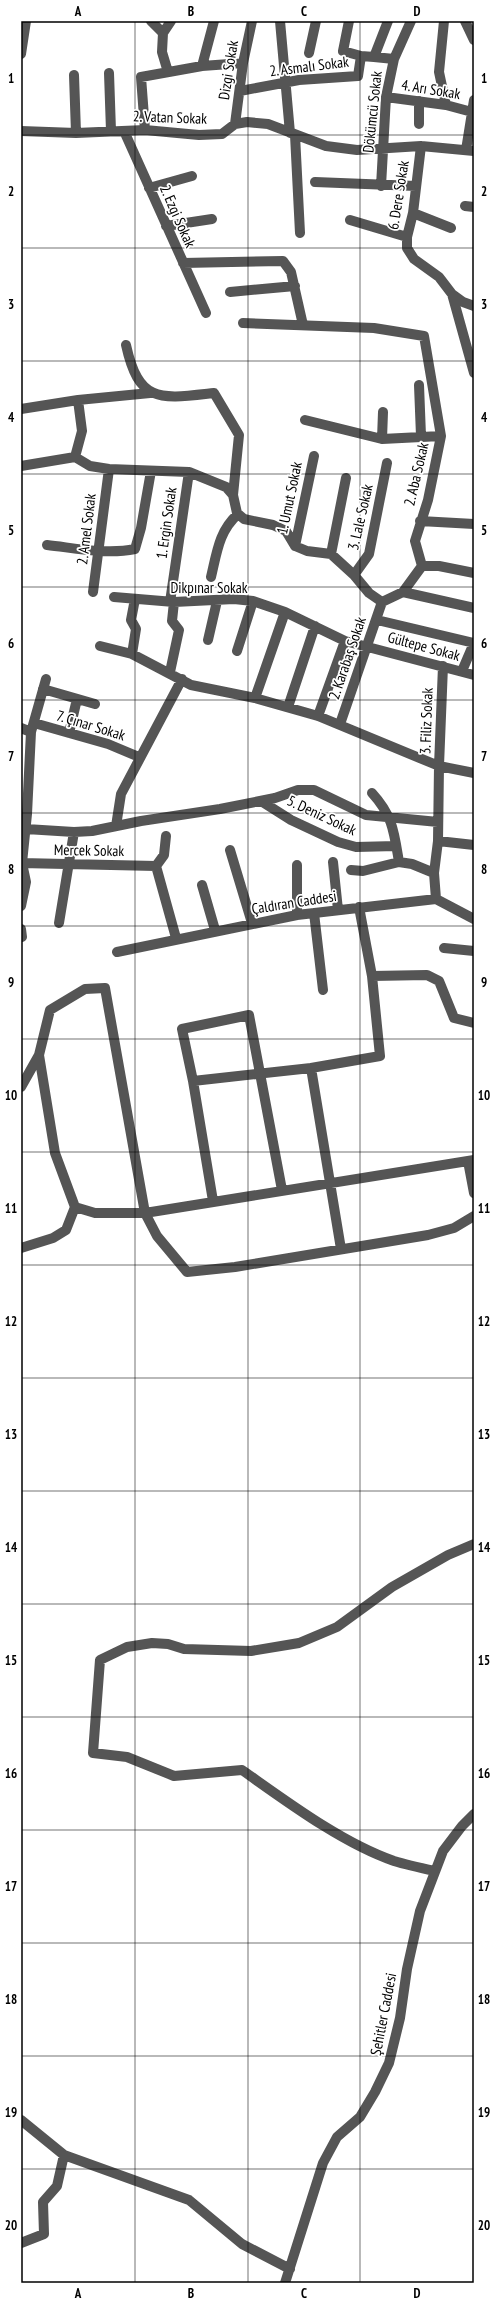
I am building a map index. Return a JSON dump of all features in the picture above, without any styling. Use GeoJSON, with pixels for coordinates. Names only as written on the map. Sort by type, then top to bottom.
{"type":"FeatureCollection","features":[{"type":"Feature","properties":{"kind":"street"},"geometry":{"type":"LineString","coordinates":[[21,54],[26,21]]}},
{"type":"Feature","properties":{"kind":"street"},"geometry":{"type":"LineString","coordinates":[[150,21],[163,33]]}},
{"type":"Feature","properties":{"kind":"street"},"geometry":{"type":"LineString","coordinates":[[168,72],[162,52],[163,33],[172,21]]}},
{"type":"Feature","properties":{"kind":"street"},"geometry":{"type":"LineString","coordinates":[[202,66],[214,21]]}},
{"type":"Feature","properties":{"kind":"street","name":"Dizgi Sokak"},"geometry":{"type":"LineString","coordinates":[[236,124],[243,63],[252,21]]}},
{"type":"Feature","properties":{"kind":"street"},"geometry":{"type":"LineString","coordinates":[[280,21],[292,134],[300,233]]}},
{"type":"Feature","properties":{"kind":"street"},"geometry":{"type":"LineString","coordinates":[[309,53],[316,21]]}},
{"type":"Feature","properties":{"kind":"street"},"geometry":{"type":"LineString","coordinates":[[349,21],[343,51],[361,56]]}},
{"type":"Feature","properties":{"kind":"street"},"geometry":{"type":"LineString","coordinates":[[374,57],[388,21]]}},
{"type":"Feature","properties":{"kind":"street","name":"Dökümcü Sokak"},"geometry":{"type":"LineString","coordinates":[[381,186],[386,97],[394,59],[411,21]]}},
{"type":"Feature","properties":{"kind":"street"},"geometry":{"type":"LineString","coordinates":[[444,21],[439,72],[446,105]]}},
{"type":"Feature","properties":{"kind":"street"},"geometry":{"type":"LineString","coordinates":[[466,21],[474,40]]}},
{"type":"Feature","properties":{"kind":"street","name":"2. Asmalı Sokak"},"geometry":{"type":"LineString","coordinates":[[240,91],[286,83],[358,76],[361,56],[394,59]]}},
{"type":"Feature","properties":{"kind":"street"},"geometry":{"type":"LineString","coordinates":[[145,130],[141,77],[202,66],[243,63]]}},
{"type":"Feature","properties":{"kind":"street"},"geometry":{"type":"LineString","coordinates":[[109,73],[111,130]]}},
{"type":"Feature","properties":{"kind":"street"},"geometry":{"type":"LineString","coordinates":[[74,75],[76,133]]}},
{"type":"Feature","properties":{"kind":"street","name":"4. Arı Sokak"},"geometry":{"type":"LineString","coordinates":[[386,97],[473,107]]}},
{"type":"Feature","properties":{"kind":"street"},"geometry":{"type":"LineString","coordinates":[[419,124],[420,101]]}},
{"type":"Feature","properties":{"kind":"street"},"geometry":{"type":"LineString","coordinates":[[470,151],[473,107]]}},
{"type":"Feature","properties":{"kind":"street","name":"2. Vatan Sokak"},"geometry":{"type":"LineString","coordinates":[[21,131],[76,133],[111,130],[145,130],[199,135],[222,134],[236,124],[247,122],[268,124],[326,146],[356,150],[382,147],[421,146],[470,151]]}},
{"type":"Feature","properties":{"kind":"street","name":"2. Ezgi Sokak"},"geometry":{"type":"LineString","coordinates":[[124,131],[206,314]]}},
{"type":"Feature","properties":{"kind":"street","name":"6. Dere Sokak"},"geometry":{"type":"LineString","coordinates":[[421,146],[413,213],[407,237],[407,248],[414,260],[439,277],[452,294]]}},
{"type":"Feature","properties":{"kind":"street"},"geometry":{"type":"LineString","coordinates":[[149,188],[192,176]]}},
{"type":"Feature","properties":{"kind":"street"},"geometry":{"type":"LineString","coordinates":[[315,182],[381,186],[416,186]]}},
{"type":"Feature","properties":{"kind":"street"},"geometry":{"type":"LineString","coordinates":[[413,213],[451,228]]}},
{"type":"Feature","properties":{"kind":"street"},"geometry":{"type":"LineString","coordinates":[[166,226],[212,219]]}},
{"type":"Feature","properties":{"kind":"street"},"geometry":{"type":"LineString","coordinates":[[350,220],[407,237]]}},
{"type":"Feature","properties":{"kind":"street"},"geometry":{"type":"LineString","coordinates":[[183,263],[283,261],[291,272],[303,325],[243,323]]}},
{"type":"Feature","properties":{"kind":"street"},"geometry":{"type":"LineString","coordinates":[[230,292],[295,286]]}},
{"type":"Feature","properties":{"kind":"street"},"geometry":{"type":"LineString","coordinates":[[452,294],[463,302],[474,306]]}},
{"type":"Feature","properties":{"kind":"street"},"geometry":{"type":"LineString","coordinates":[[452,294],[474,373]]}},
{"type":"Feature","properties":{"kind":"street","name":"2. Aba Sokak"},"geometry":{"type":"LineString","coordinates":[[303,325],[374,328],[424,336],[434,387],[441,436],[428,500],[420,521],[415,541],[422,566]]}},
{"type":"Feature","properties":{"kind":"street"},"geometry":{"type":"LineString","coordinates":[[126,344],[132,368],[140,383],[150,393]]}},
{"type":"Feature","properties":{"kind":"street"},"geometry":{"type":"LineString","coordinates":[[419,385],[421,436]]}},
{"type":"Feature","properties":{"kind":"street"},"geometry":{"type":"LineString","coordinates":[[21,409],[78,400],[150,393],[181,397],[214,393],[239,435],[233,495],[238,514],[244,519],[273,525],[286,531],[295,546],[307,551],[331,554],[354,575],[369,593],[382,602],[403,592],[422,566],[439,566],[474,574]]}},
{"type":"Feature","properties":{"kind":"street"},"geometry":{"type":"LineString","coordinates":[[75,457],[82,431],[78,400]]}},
{"type":"Feature","properties":{"kind":"street"},"geometry":{"type":"LineString","coordinates":[[382,439],[383,412]]}},
{"type":"Feature","properties":{"kind":"street"},"geometry":{"type":"LineString","coordinates":[[305,420],[382,439],[441,436]]}},
{"type":"Feature","properties":{"kind":"street","name":"1. Umut Sokak"},"geometry":{"type":"LineString","coordinates":[[295,546],[314,456]]}},
{"type":"Feature","properties":{"kind":"street"},"geometry":{"type":"LineString","coordinates":[[21,466],[75,457],[90,466],[109,469],[189,472],[226,487],[233,495]]}},
{"type":"Feature","properties":{"kind":"street","name":"3. Lale Sokak"},"geometry":{"type":"LineString","coordinates":[[354,575],[369,554],[387,463]]}},
{"type":"Feature","properties":{"kind":"street","name":"2. Amel Sokak"},"geometry":{"type":"LineString","coordinates":[[93,592],[109,469]]}},
{"type":"Feature","properties":{"kind":"street"},"geometry":{"type":"LineString","coordinates":[[47,545],[99,550],[124,551],[135,549],[141,528],[151,471]]}},
{"type":"Feature","properties":{"kind":"street","name":"1. Ergin Sokak"},"geometry":{"type":"LineString","coordinates":[[170,672],[179,630],[172,621],[172,602],[189,472]]}},
{"type":"Feature","properties":{"kind":"street"},"geometry":{"type":"LineString","coordinates":[[331,554],[346,478]]}},
{"type":"Feature","properties":{"kind":"street"},"geometry":{"type":"LineString","coordinates":[[211,576],[221,536],[227,524],[238,514]]}},
{"type":"Feature","properties":{"kind":"street"},"geometry":{"type":"LineString","coordinates":[[420,521],[474,524]]}},
{"type":"Feature","properties":{"kind":"street"},"geometry":{"type":"LineString","coordinates":[[403,592],[474,608]]}},
{"type":"Feature","properties":{"kind":"street","name":"Dikpınar Sokak"},"geometry":{"type":"LineString","coordinates":[[114,597],[172,602],[234,599],[253,601],[285,612],[345,641],[367,646]]}},
{"type":"Feature","properties":{"kind":"street"},"geometry":{"type":"LineString","coordinates":[[132,654],[136,629],[131,620],[135,599]]}},
{"type":"Feature","properties":{"kind":"street"},"geometry":{"type":"LineString","coordinates":[[208,640],[217,601]]}},
{"type":"Feature","properties":{"kind":"street"},"geometry":{"type":"LineString","coordinates":[[237,651],[253,601]]}},
{"type":"Feature","properties":{"kind":"street","name":"2. Karabaş Sokak"},"geometry":{"type":"LineString","coordinates":[[340,724],[382,602]]}},
{"type":"Feature","properties":{"kind":"street"},"geometry":{"type":"LineString","coordinates":[[255,698],[285,612]]}},
{"type":"Feature","properties":{"kind":"street"},"geometry":{"type":"LineString","coordinates":[[377,620],[474,643],[462,671]]}},
{"type":"Feature","properties":{"kind":"street"},"geometry":{"type":"LineString","coordinates":[[288,707],[315,626]]}},
{"type":"Feature","properties":{"kind":"street"},"geometry":{"type":"LineString","coordinates":[[318,716],[345,641]]}},
{"type":"Feature","properties":{"kind":"street"},"geometry":{"type":"LineString","coordinates":[[100,646],[132,654],[201,688],[255,698],[318,716],[439,766],[438,841],[434,873],[436,899],[474,919]]}},
{"type":"Feature","properties":{"kind":"street","name":"Gültepe Sokak"},"geometry":{"type":"LineString","coordinates":[[367,646],[474,675]]}},
{"type":"Feature","properties":{"kind":"street","name":"3. Filiz Sokak"},"geometry":{"type":"LineString","coordinates":[[443,666],[439,766],[474,773]]}},
{"type":"Feature","properties":{"kind":"street","name":"7. Çınar Sokak"},"geometry":{"type":"LineString","coordinates":[[21,906],[26,882],[22,863],[26,829],[28,728],[46,679]]}},
{"type":"Feature","properties":{"kind":"street"},"geometry":{"type":"LineString","coordinates":[[116,826],[121,794],[139,757],[182,679]]}},
{"type":"Feature","properties":{"kind":"street"},"geometry":{"type":"LineString","coordinates":[[43,690],[95,704]]}},
{"type":"Feature","properties":{"kind":"street"},"geometry":{"type":"LineString","coordinates":[[68,733],[77,699]]}},
{"type":"Feature","properties":{"kind":"street","name":"7. Çınar Sokak"},"geometry":{"type":"LineString","coordinates":[[28,728],[68,733],[108,744],[139,757]]}},
{"type":"Feature","properties":{"kind":"street"},"geometry":{"type":"LineString","coordinates":[[26,829],[74,832],[116,826],[261,801],[298,790],[314,790],[366,815],[389,819],[438,822]]}},
{"type":"Feature","properties":{"kind":"street"},"geometry":{"type":"LineString","coordinates":[[372,793],[385,807],[389,819],[393,825],[399,862]]}},
{"type":"Feature","properties":{"kind":"street","name":"5. Deniz Sokak"},"geometry":{"type":"LineString","coordinates":[[261,801],[291,820],[338,842],[356,847],[396,846]]}},
{"type":"Feature","properties":{"kind":"street"},"geometry":{"type":"LineString","coordinates":[[59,923],[74,832]]}},
{"type":"Feature","properties":{"kind":"street"},"geometry":{"type":"LineString","coordinates":[[166,836],[164,855],[156,866],[176,938]]}},
{"type":"Feature","properties":{"kind":"street"},"geometry":{"type":"LineString","coordinates":[[438,841],[474,845]]}},
{"type":"Feature","properties":{"kind":"street"},"geometry":{"type":"LineString","coordinates":[[230,850],[252,923]]}},
{"type":"Feature","properties":{"kind":"street"},"geometry":{"type":"LineString","coordinates":[[333,862],[338,910]]}},
{"type":"Feature","properties":{"kind":"street"},"geometry":{"type":"LineString","coordinates":[[351,870],[363,871],[399,862],[412,864],[434,873]]}},
{"type":"Feature","properties":{"kind":"street","name":"Mercek Sokak"},"geometry":{"type":"LineString","coordinates":[[22,863],[156,866]]}},
{"type":"Feature","properties":{"kind":"street"},"geometry":{"type":"LineString","coordinates":[[297,865],[297,915]]}},
{"type":"Feature","properties":{"kind":"street"},"geometry":{"type":"LineString","coordinates":[[202,885],[215,930]]}},
{"type":"Feature","properties":{"kind":"street","name":"Çaldıran Caddesi"},"geometry":{"type":"LineString","coordinates":[[117,952],[176,938],[297,915],[436,899]]}},
{"type":"Feature","properties":{"kind":"street"},"geometry":{"type":"LineString","coordinates":[[193,1081],[311,1068],[380,1056],[372,976],[359,907]]}},
{"type":"Feature","properties":{"kind":"street"},"geometry":{"type":"LineString","coordinates":[[314,913],[323,990]]}},
{"type":"Feature","properties":{"kind":"street"},"geometry":{"type":"LineString","coordinates":[[444,948],[474,951]]}},
{"type":"Feature","properties":{"kind":"street"},"geometry":{"type":"LineString","coordinates":[[372,976],[427,975],[438,981],[448,1001],[454,1018],[474,1023]]}},
{"type":"Feature","properties":{"kind":"street"},"geometry":{"type":"LineString","coordinates":[[21,1087],[38,1055],[50,1010],[85,989],[105,988],[145,1212],[157,1236],[187,1272],[234,1267],[428,1235],[454,1228],[474,1216]]}},
{"type":"Feature","properties":{"kind":"street"},"geometry":{"type":"LineString","coordinates":[[213,1201],[193,1081],[182,1029],[249,1015],[282,1190]]}},
{"type":"Feature","properties":{"kind":"street"},"geometry":{"type":"LineString","coordinates":[[21,1248],[53,1238],[66,1230],[75,1207],[55,1153],[38,1055]]}},
{"type":"Feature","properties":{"kind":"street"},"geometry":{"type":"LineString","coordinates":[[311,1068],[340,1249]]}},
{"type":"Feature","properties":{"kind":"street"},"geometry":{"type":"LineString","coordinates":[[75,1207],[95,1213],[145,1212],[471,1160],[474,1193]]}},
{"type":"Feature","properties":{"kind":"street"},"geometry":{"type":"LineString","coordinates":[[435,1871],[393,1860],[364,1848],[297,1809],[242,1770],[174,1776],[128,1757],[94,1754],[100,1660],[127,1646],[152,1643],[168,1644],[184,1648],[251,1651],[299,1643],[337,1626],[392,1587],[448,1555],[474,1544]]}},
{"type":"Feature","properties":{"kind":"street","name":"Şehitler Caddesi"},"geometry":{"type":"LineString","coordinates":[[285,2283],[323,2163],[337,2137],[360,2117],[375,2092],[389,2063],[400,2018],[407,1969],[420,1911],[443,1851],[462,1826],[474,1814]]}},
{"type":"Feature","properties":{"kind":"street"},"geometry":{"type":"LineString","coordinates":[[21,2120],[64,2155],[189,2200],[242,2244],[290,2269]]}},
{"type":"Feature","properties":{"kind":"street"},"geometry":{"type":"LineString","coordinates":[[21,2243],[44,2234],[43,2202],[57,2186],[64,2155]]}}]}
